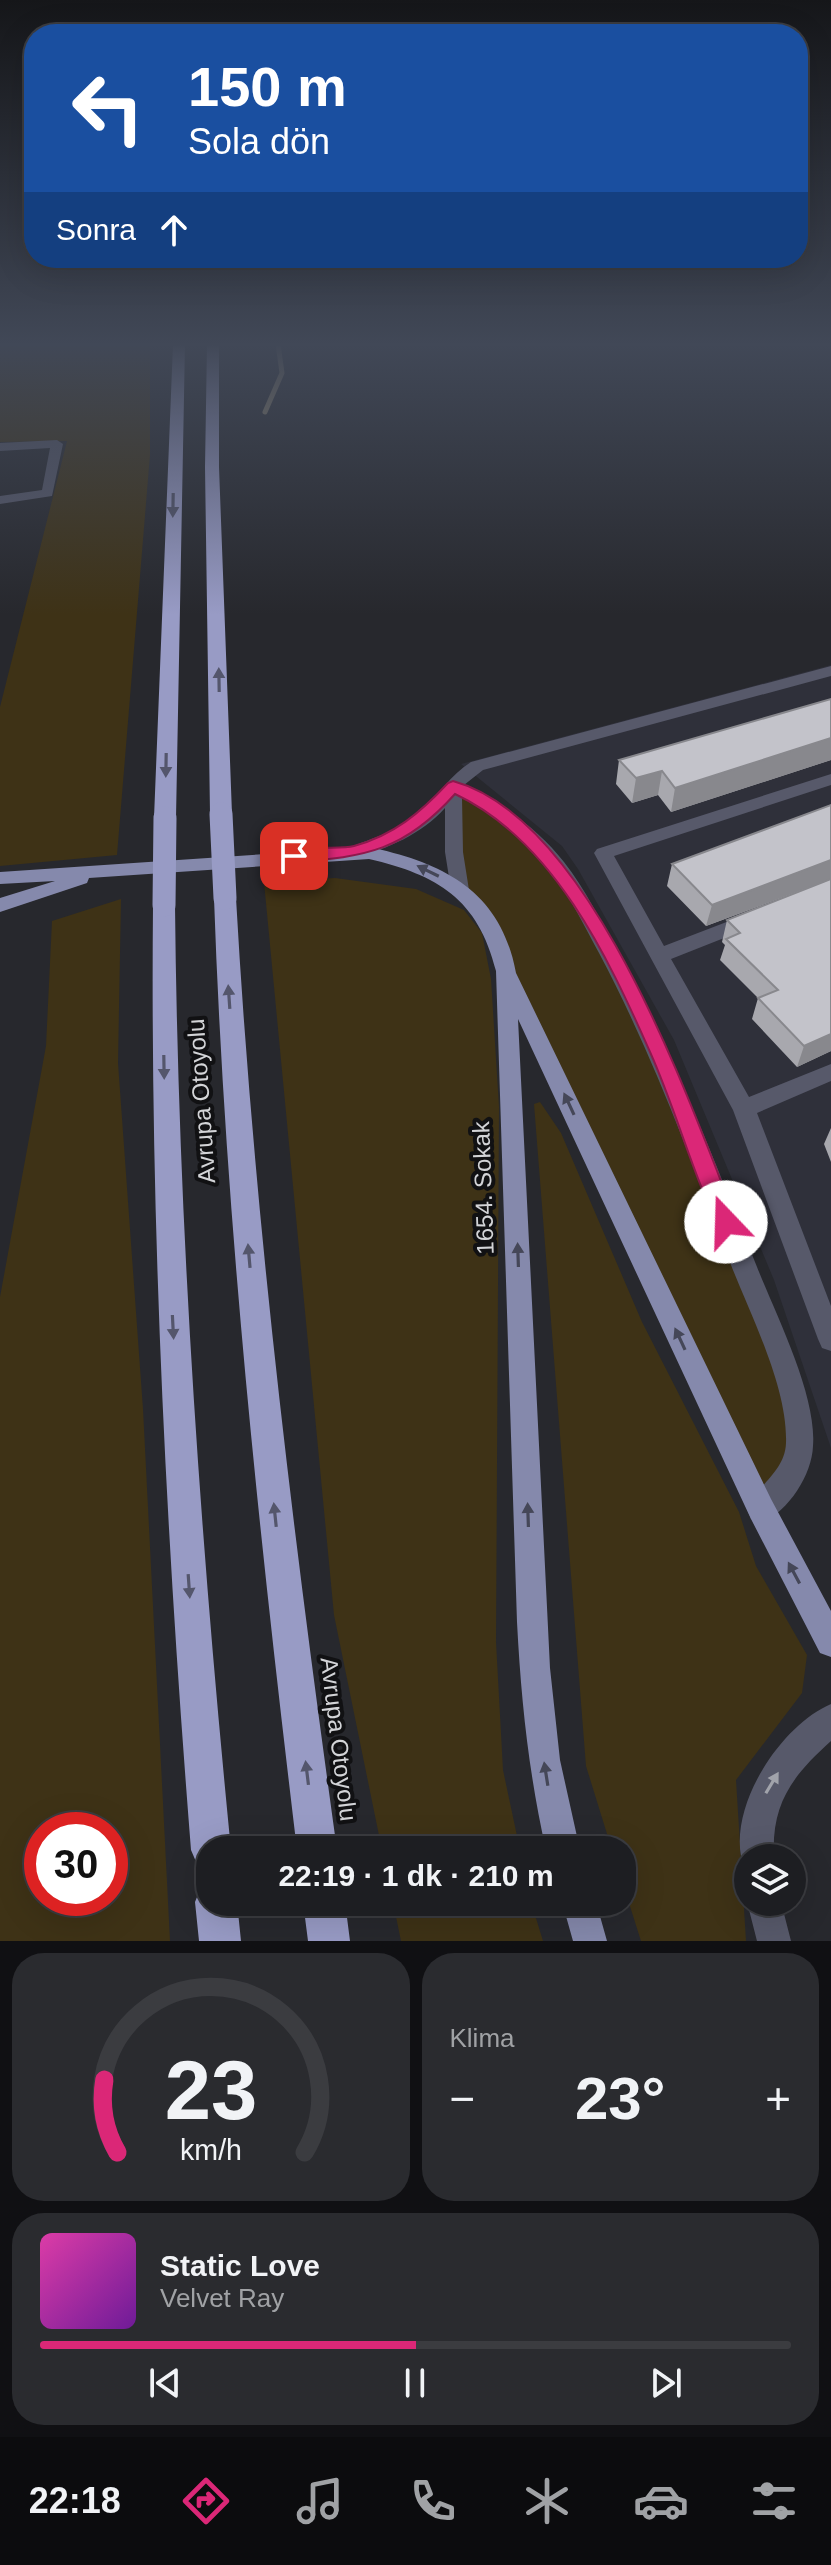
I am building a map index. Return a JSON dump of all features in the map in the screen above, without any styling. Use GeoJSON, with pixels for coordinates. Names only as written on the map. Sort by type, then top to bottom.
{"type":"FeatureCollection","features":[{"type":"Feature","properties":{"kind":"highway","name":"Avrupa Otoyolu"},"geometry":{"type":"LineString","coordinates":[[176,435],[165,818],[166,1165],[176,1403],[210,1836]]}},
{"type":"Feature","properties":{"kind":"highway","name":"Avrupa Otoyolu"},"geometry":{"type":"LineString","coordinates":[[212,435],[221,814],[239,1145],[257,1352],[315,1836]]}},
{"type":"Feature","properties":{"kind":"highway"},"geometry":{"type":"LineString","coordinates":[[217,1916],[220,1941]]}},
{"type":"Feature","properties":{"kind":"highway"},"geometry":{"type":"LineString","coordinates":[[326,1916],[329,1941]]}},
{"type":"Feature","properties":{"kind":"main road","name":"1654. Sokak"},"geometry":{"type":"LineString","coordinates":[[0,878],[354,852],[411,863],[460,890],[496,930],[506,971],[533,1636],[542,1750],[559,1836]]}},
{"type":"Feature","properties":{"kind":"main road","name":"1654. Sokak"},"geometry":{"type":"LineString","coordinates":[[0,905],[116,868]]}},
{"type":"Feature","properties":{"kind":"main road"},"geometry":{"type":"LineString","coordinates":[[506,971],[761,1509],[831,1642]]}},
{"type":"Feature","properties":{"kind":"main road"},"geometry":{"type":"LineString","coordinates":[[583,1916],[590,1941]]}},
{"type":"Feature","properties":{"kind":"street"},"geometry":{"type":"LineString","coordinates":[[0,447],[57,444],[48,493],[0,500]]}},
{"type":"Feature","properties":{"kind":"street"},"geometry":{"type":"LineString","coordinates":[[354,852],[415,826],[467,771],[488,762],[831,671]]}},
{"type":"Feature","properties":{"kind":"street"},"geometry":{"type":"LineString","coordinates":[[831,779],[603,853],[744,1109],[831,1339]]}},
{"type":"Feature","properties":{"kind":"street"},"geometry":{"type":"LineString","coordinates":[[453,786],[454,852],[460,890]]}},
{"type":"Feature","properties":{"kind":"street"},"geometry":{"type":"LineString","coordinates":[[453,786],[490,804],[550,858],[581,903],[660,1052],[760,1307],[795,1407],[800,1443],[796,1463],[788,1482],[761,1509]]}},
{"type":"Feature","properties":{"kind":"street"},"geometry":{"type":"LineString","coordinates":[[661,955],[774,910]]}},
{"type":"Feature","properties":{"kind":"street"},"geometry":{"type":"LineString","coordinates":[[744,1109],[831,1072]]}},
{"type":"Feature","properties":{"kind":"street"},"geometry":{"type":"LineString","coordinates":[[758,1844],[759,1815],[768,1789],[797,1749],[831,1720]]}},
{"type":"Feature","properties":{"kind":"street"},"geometry":{"type":"LineString","coordinates":[[768,1916],[774,1941]]}},
{"type":"Feature","properties":{"kind":"shaded area"},"geometry":{"type":"Polygon","coordinates":[[[0,435],[150,435],[117,855],[0,866],[0,707],[67,441],[0,442],[0,435]]]}},
{"type":"Feature","properties":{"kind":"shaded area"},"geometry":{"type":"Polygon","coordinates":[[[831,665],[831,1448],[774,1280],[674,1040],[562,846],[461,764],[831,665]]]}},
{"type":"Feature","properties":{"kind":"shaded area"},"geometry":{"type":"Polygon","coordinates":[[[453,786],[550,858],[610,955],[799,1425],[761,1509],[469,898],[453,786]]]}},
{"type":"Feature","properties":{"kind":"shaded area"},"geometry":{"type":"Polygon","coordinates":[[[335,878],[416,889],[464,910],[482,933],[491,979],[499,1107],[496,1642],[503,1770],[517,1836],[379,1836],[334,1615],[264,882],[335,878]]]}},
{"type":"Feature","properties":{"kind":"shaded area"},"geometry":{"type":"Polygon","coordinates":[[[121,899],[118,1063],[143,1409],[170,1941],[0,1941],[0,1297],[46,1046],[52,921],[121,899]]]}},
{"type":"Feature","properties":{"kind":"shaded area"},"geometry":{"type":"Polygon","coordinates":[[[540,1102],[561,1133],[642,1322],[739,1512],[756,1566],[807,1655],[802,1693],[736,1780],[740,1844],[734,1844],[734,1916],[744,1916],[746,1941],[641,1941],[633,1916],[636,1916],[636,1836],[608,1836],[586,1766],[534,1104],[540,1102]]]}},
{"type":"Feature","properties":{"kind":"shaded area"},"geometry":{"type":"Polygon","coordinates":[[[396,1916],[535,1916],[543,1941],[401,1941],[396,1916]]]}},
{"type":"Feature","properties":{"kind":"building"},"geometry":{"type":"Polygon","coordinates":[[[831,699],[831,738],[675,788],[662,771],[636,778],[619,760],[831,699]]]}},
{"type":"Feature","properties":{"kind":"building"},"geometry":{"type":"Polygon","coordinates":[[[831,805],[831,860],[712,905],[672,864],[831,805]]]}},
{"type":"Feature","properties":{"kind":"building"},"geometry":{"type":"Polygon","coordinates":[[[831,879],[831,1034],[804,1046],[758,998],[778,990],[726,939],[740,933],[727,920],[831,879]]]}},
{"type":"Feature","properties":{"kind":"route"},"geometry":{"type":"LineString","coordinates":[[294,856],[354,852],[402,833],[427,816],[453,786],[490,804],[550,858],[581,903],[660,1052],[726,1222]]}}]}
